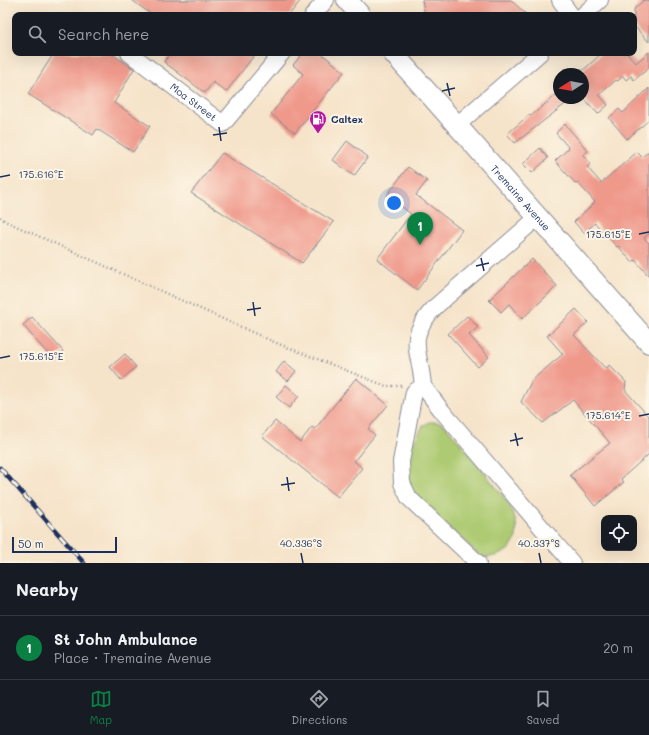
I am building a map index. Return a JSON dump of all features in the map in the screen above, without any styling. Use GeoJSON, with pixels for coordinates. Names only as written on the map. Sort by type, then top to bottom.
{"type":"FeatureCollection","features":[{"type":"Feature","properties":{"kind":"main road","name":"Tremaine Avenue"},"geometry":{"type":"LineString","coordinates":[[396,56],[649,343]]}},
{"type":"Feature","properties":{"kind":"street"},"geometry":{"type":"LineString","coordinates":[[316,12],[326,0]]}},
{"type":"Feature","properties":{"kind":"street"},"geometry":{"type":"LineString","coordinates":[[560,0],[569,12]]}},
{"type":"Feature","properties":{"kind":"street"},"geometry":{"type":"LineString","coordinates":[[586,12],[600,0]]}},
{"type":"Feature","properties":{"kind":"street","name":"Moa Street"},"geometry":{"type":"LineString","coordinates":[[133,56],[223,124],[280,56]]}},
{"type":"Feature","properties":{"kind":"street"},"geometry":{"type":"LineString","coordinates":[[457,125],[537,56]]}},
{"type":"Feature","properties":{"kind":"street"},"geometry":{"type":"LineString","coordinates":[[538,217],[425,318],[419,328],[416,341],[423,386],[456,428],[572,563]]}},
{"type":"Feature","properties":{"kind":"street"},"geometry":{"type":"LineString","coordinates":[[423,386],[414,392],[401,462],[402,483],[409,498],[478,563]]}},
{"type":"Feature","properties":{"kind":"path"},"geometry":{"type":"LineString","coordinates":[[0,217],[5,221],[47,241],[274,342],[386,386],[423,386]]}},
{"type":"Feature","properties":{"kind":"green space"},"geometry":{"type":"Polygon","coordinates":[[[429,422],[444,424],[480,466],[510,507],[517,528],[516,537],[513,545],[504,552],[488,557],[481,557],[415,497],[406,480],[410,449],[423,426],[429,422]]]}},
{"type":"Feature","properties":{"kind":"building"},"geometry":{"type":"Polygon","coordinates":[[[132,0],[301,0],[291,12],[148,12],[132,0]]]}},
{"type":"Feature","properties":{"kind":"building"},"geometry":{"type":"Polygon","coordinates":[[[422,0],[511,0],[524,12],[424,12],[422,0]]]}},
{"type":"Feature","properties":{"kind":"building"},"geometry":{"type":"Polygon","coordinates":[[[644,0],[649,0],[649,42],[637,29],[637,12],[634,12],[634,9],[644,0]]]}},
{"type":"Feature","properties":{"kind":"building"},"geometry":{"type":"Polygon","coordinates":[[[649,52],[649,68],[634,80],[631,76],[626,80],[623,76],[618,81],[616,80],[599,95],[608,105],[598,114],[589,104],[589,68],[586,68],[599,56],[630,56],[636,63],[649,52]]]}},
{"type":"Feature","properties":{"kind":"building"},"geometry":{"type":"Polygon","coordinates":[[[52,56],[115,56],[134,69],[114,103],[150,126],[133,152],[97,129],[93,135],[28,94],[52,56]]]}},
{"type":"Feature","properties":{"kind":"building"},"geometry":{"type":"Polygon","coordinates":[[[169,56],[254,56],[226,92],[213,82],[205,93],[164,62],[169,56]]]}},
{"type":"Feature","properties":{"kind":"building"},"geometry":{"type":"Polygon","coordinates":[[[300,56],[325,56],[344,72],[295,133],[271,114],[303,74],[293,65],[300,56]]]}},
{"type":"Feature","properties":{"kind":"building"},"geometry":{"type":"Polygon","coordinates":[[[649,88],[649,120],[627,139],[609,118],[619,109],[623,113],[649,88]]]}},
{"type":"Feature","properties":{"kind":"building"},"geometry":{"type":"Polygon","coordinates":[[[553,98],[553,104],[565,104],[515,143],[507,134],[530,114],[531,116],[553,98]]]}},
{"type":"Feature","properties":{"kind":"building"},"geometry":{"type":"Polygon","coordinates":[[[565,124],[588,151],[583,155],[591,164],[587,167],[601,183],[637,152],[642,157],[649,151],[649,234],[644,238],[649,243],[649,276],[635,260],[632,262],[595,223],[584,233],[574,222],[595,202],[555,161],[569,148],[556,133],[565,124]]]}},
{"type":"Feature","properties":{"kind":"building"},"geometry":{"type":"Polygon","coordinates":[[[347,141],[368,157],[354,176],[333,160],[347,141]]]}},
{"type":"Feature","properties":{"kind":"building"},"geometry":{"type":"Polygon","coordinates":[[[540,148],[548,158],[532,173],[523,164],[540,148]]]}},
{"type":"Feature","properties":{"kind":"building"},"geometry":{"type":"Polygon","coordinates":[[[222,153],[334,222],[302,263],[191,193],[222,153]]]}},
{"type":"Feature","properties":{"kind":"building"},"geometry":{"type":"Polygon","coordinates":[[[408,167],[427,181],[416,195],[462,230],[417,290],[377,259],[411,214],[387,195],[408,167]]]}},
{"type":"Feature","properties":{"kind":"building"},"geometry":{"type":"Polygon","coordinates":[[[532,259],[557,286],[522,319],[509,304],[501,312],[489,300],[532,259]]]}},
{"type":"Feature","properties":{"kind":"building"},"geometry":{"type":"Polygon","coordinates":[[[576,309],[588,322],[574,335],[606,369],[609,365],[626,382],[625,390],[649,417],[649,454],[621,479],[624,482],[595,506],[570,475],[610,443],[573,400],[543,423],[521,402],[532,380],[563,354],[547,336],[576,309]]]}},
{"type":"Feature","properties":{"kind":"building"},"geometry":{"type":"Polygon","coordinates":[[[467,316],[478,327],[469,335],[489,357],[478,367],[448,334],[467,316]]]}},
{"type":"Feature","properties":{"kind":"building"},"geometry":{"type":"Polygon","coordinates":[[[32,317],[63,351],[53,360],[23,325],[32,317]]]}},
{"type":"Feature","properties":{"kind":"building"},"geometry":{"type":"Polygon","coordinates":[[[125,354],[136,367],[121,380],[110,367],[125,354]]]}},
{"type":"Feature","properties":{"kind":"building"},"geometry":{"type":"Polygon","coordinates":[[[284,361],[296,371],[288,381],[276,372],[284,361]]]}},
{"type":"Feature","properties":{"kind":"building"},"geometry":{"type":"Polygon","coordinates":[[[356,378],[388,405],[368,429],[375,435],[354,461],[362,468],[338,497],[262,436],[275,421],[300,442],[312,427],[315,429],[356,378]]]}},
{"type":"Feature","properties":{"kind":"building"},"geometry":{"type":"Polygon","coordinates":[[[286,385],[299,396],[289,408],[276,397],[286,385]]]}},
{"type":"Feature","properties":{"kind":"railway"},"geometry":{"type":"LineString","coordinates":[[0,468],[84,563]]}},
{"type":"Feature","properties":{"kind":"place","name":"Caltex"},"geometry":{"type":"Point","coordinates":[318,134]}},
{"type":"Feature","properties":{"kind":"place","name":"St John Ambulance"},"geometry":{"type":"Point","coordinates":[420,245]}}]}
